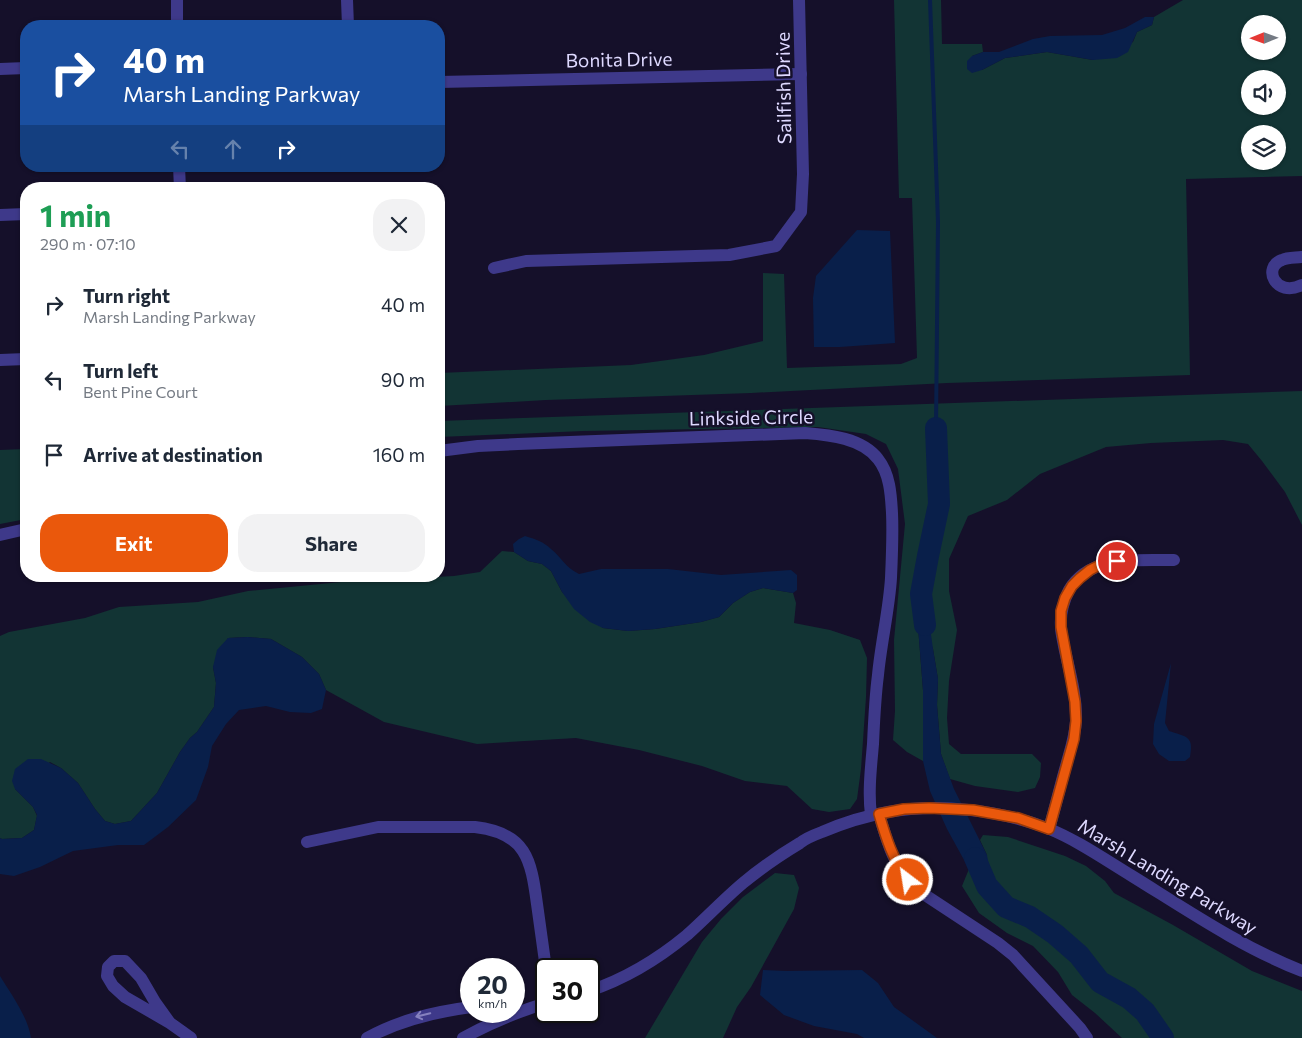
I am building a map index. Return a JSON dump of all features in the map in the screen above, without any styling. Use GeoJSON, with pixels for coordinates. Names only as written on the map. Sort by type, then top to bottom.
{"type":"FeatureCollection","features":[{"type":"Feature","properties":{"kind":"street"},"geometry":{"type":"LineString","coordinates":[[177,0],[177,20]]}},
{"type":"Feature","properties":{"kind":"street"},"geometry":{"type":"LineString","coordinates":[[347,0],[348,20]]}},
{"type":"Feature","properties":{"kind":"street","name":"Sailfish Drive"},"geometry":{"type":"LineString","coordinates":[[494,268],[526,261],[729,255],[776,246],[801,212],[803,174],[799,0]]}},
{"type":"Feature","properties":{"kind":"street"},"geometry":{"type":"LineString","coordinates":[[0,69],[20,68]]}},
{"type":"Feature","properties":{"kind":"street","name":"Bonita Drive"},"geometry":{"type":"LineString","coordinates":[[445,82],[801,74]]}},
{"type":"Feature","properties":{"kind":"street"},"geometry":{"type":"LineString","coordinates":[[0,215],[20,214]]}},
{"type":"Feature","properties":{"kind":"street"},"geometry":{"type":"LineString","coordinates":[[1302,258],[1283,259],[1277,262],[1273,268],[1272,275],[1280,287],[1288,289],[1302,285]]}},
{"type":"Feature","properties":{"kind":"street"},"geometry":{"type":"LineString","coordinates":[[0,360],[20,359]]}},
{"type":"Feature","properties":{"kind":"street","name":"Linkside Circle"},"geometry":{"type":"LineString","coordinates":[[445,450],[518,444],[805,433],[843,439],[861,445],[878,458],[888,478],[892,523],[891,578],[878,675],[869,788],[875,814],[899,868],[908,880],[919,890],[998,942],[1014,955],[1087,1038]]}},
{"type":"Feature","properties":{"kind":"street"},"geometry":{"type":"LineString","coordinates":[[0,534],[20,530]]}},
{"type":"Feature","properties":{"kind":"street"},"geometry":{"type":"LineString","coordinates":[[1049,829],[1074,739],[1076,721],[1075,702],[1061,627],[1061,611],[1065,598],[1072,586],[1080,578],[1102,564],[1117,561],[1174,560]]}},
{"type":"Feature","properties":{"kind":"street","name":"Marsh Landing Parkway"},"geometry":{"type":"LineString","coordinates":[[600,987],[632,973],[658,957],[686,935],[743,883],[772,860],[803,840],[836,826],[875,814],[904,809],[929,808],[973,810],[1018,818],[1049,829],[1079,844],[1212,926],[1302,971]]}},
{"type":"Feature","properties":{"kind":"street"},"geometry":{"type":"LineString","coordinates":[[307,842],[378,827],[475,827],[502,833],[522,849],[528,859],[533,874],[544,958]]}},
{"type":"Feature","properties":{"kind":"street"},"geometry":{"type":"LineString","coordinates":[[170,1023],[141,978],[125,961],[114,960],[108,967],[107,976],[112,986],[191,1038]]}},
{"type":"Feature","properties":{"kind":"street"},"geometry":{"type":"LineString","coordinates":[[463,1038],[488,1024],[535,1006]]}},
{"type":"Feature","properties":{"kind":"street"},"geometry":{"type":"LineString","coordinates":[[367,1038],[393,1025],[419,1016],[460,1008]]}},
{"type":"Feature","properties":{"kind":"green space"},"geometry":{"type":"Polygon","coordinates":[[[894,0],[941,0],[942,44],[982,44],[983,52],[972,56],[982,70],[1005,58],[1047,52],[1093,60],[1133,42],[1137,32],[1152,25],[1154,17],[1183,0],[1302,0],[1302,176],[1186,179],[1190,375],[947,383],[445,406],[445,373],[631,365],[704,355],[763,341],[763,273],[784,274],[787,368],[901,364],[917,358],[912,198],[899,198],[894,0]]]}},
{"type":"Feature","properties":{"kind":"green space"},"geometry":{"type":"Polygon","coordinates":[[[1302,391],[1302,525],[1285,492],[1248,444],[1223,440],[1106,447],[1040,474],[1007,500],[968,516],[949,559],[949,591],[957,630],[949,681],[947,718],[949,744],[961,754],[1032,754],[1041,763],[1040,777],[1035,788],[1018,792],[975,786],[950,779],[941,754],[937,705],[938,679],[933,649],[916,601],[923,690],[923,761],[907,752],[893,740],[895,711],[894,640],[905,524],[898,469],[886,444],[866,434],[818,427],[583,431],[445,437],[445,421],[1302,391]]]}},
{"type":"Feature","properties":{"kind":"green space"},"geometry":{"type":"Polygon","coordinates":[[[20,449],[20,520],[0,524],[0,450],[20,449]]]}},
{"type":"Feature","properties":{"kind":"green space"},"geometry":{"type":"Polygon","coordinates":[[[502,551],[514,552],[528,561],[542,564],[551,571],[562,592],[603,628],[628,631],[701,622],[719,617],[733,603],[750,592],[763,588],[793,593],[796,603],[794,623],[830,630],[860,640],[867,658],[861,769],[857,799],[850,809],[829,812],[812,809],[787,786],[745,781],[702,766],[639,750],[576,738],[477,744],[384,722],[326,690],[319,674],[302,657],[271,639],[248,637],[228,638],[213,667],[216,683],[214,707],[197,732],[180,752],[157,793],[131,821],[115,824],[105,821],[78,783],[61,768],[50,762],[15,789],[33,807],[37,816],[34,830],[22,838],[0,838],[0,636],[9,632],[85,618],[119,607],[198,602],[248,591],[341,582],[445,582],[445,576],[480,572],[502,551]]]}},
{"type":"Feature","properties":{"kind":"green space"},"geometry":{"type":"Polygon","coordinates":[[[983,835],[1008,837],[1065,856],[1086,866],[1105,881],[1114,893],[1252,971],[1302,991],[1302,1038],[1122,1038],[1072,995],[1058,972],[1033,946],[1007,933],[979,913],[962,886],[969,869],[978,879],[987,855],[980,840],[983,835]]]}},
{"type":"Feature","properties":{"kind":"green space"},"geometry":{"type":"Polygon","coordinates":[[[775,873],[794,875],[799,888],[794,909],[751,987],[737,1007],[723,1038],[645,1038],[702,942],[743,897],[775,873]]]}},
{"type":"Feature","properties":{"kind":"water"},"geometry":{"type":"Polygon","coordinates":[[[1145,17],[1154,17],[1152,25],[1137,32],[1128,52],[1117,58],[1093,60],[1047,52],[1005,58],[972,73],[967,69],[967,61],[972,56],[983,52],[999,52],[1033,39],[1050,36],[1102,35],[1125,28],[1145,17]]]}},
{"type":"Feature","properties":{"kind":"water"},"geometry":{"type":"Polygon","coordinates":[[[857,230],[890,231],[895,343],[814,347],[813,298],[816,276],[857,230]]]}},
{"type":"Feature","properties":{"kind":"water"},"geometry":{"type":"Polygon","coordinates":[[[525,536],[545,544],[579,574],[601,569],[668,569],[721,575],[791,570],[797,575],[797,590],[793,593],[763,588],[750,592],[733,603],[719,617],[701,622],[628,631],[603,628],[590,622],[574,609],[551,571],[542,564],[528,561],[514,552],[513,544],[525,536]]]}},
{"type":"Feature","properties":{"kind":"water"},"geometry":{"type":"Polygon","coordinates":[[[921,594],[926,598],[938,679],[937,705],[941,754],[954,789],[987,855],[990,873],[987,886],[969,869],[947,829],[930,791],[923,761],[923,690],[916,601],[921,594]]]}},
{"type":"Feature","properties":{"kind":"water"},"geometry":{"type":"Polygon","coordinates":[[[228,638],[271,639],[302,657],[319,674],[326,690],[322,709],[311,713],[290,712],[266,706],[239,710],[226,724],[212,746],[208,767],[196,800],[168,827],[144,845],[118,845],[73,851],[40,867],[14,876],[0,874],[0,838],[22,838],[34,830],[37,815],[33,807],[15,789],[12,781],[15,769],[28,759],[41,759],[61,768],[78,783],[105,821],[115,824],[131,821],[157,793],[180,752],[197,732],[214,707],[216,683],[213,667],[217,650],[228,638]]]}},
{"type":"Feature","properties":{"kind":"water"},"geometry":{"type":"Polygon","coordinates":[[[1171,663],[1165,723],[1169,731],[1185,736],[1190,741],[1190,757],[1185,761],[1169,761],[1159,754],[1153,744],[1154,724],[1171,663]]]}},
{"type":"Feature","properties":{"kind":"water"},"geometry":{"type":"Polygon","coordinates":[[[763,970],[862,970],[878,983],[894,1007],[937,1038],[864,1038],[857,1034],[814,1026],[784,1015],[760,995],[763,970]]]}},
{"type":"Feature","properties":{"kind":"water"},"geometry":{"type":"Polygon","coordinates":[[[0,976],[23,1014],[31,1038],[0,1038],[0,976]]]}},
{"type":"Feature","properties":{"kind":"waterway"},"geometry":{"type":"LineString","coordinates":[[930,0],[938,222],[936,428]]}},
{"type":"Feature","properties":{"kind":"waterway"},"geometry":{"type":"LineString","coordinates":[[925,625],[921,594],[939,504],[936,428]]}},
{"type":"Feature","properties":{"kind":"waterway"},"geometry":{"type":"LineString","coordinates":[[975,858],[987,886],[1006,907],[1030,917],[1055,934],[1079,955],[1100,982],[1129,998],[1145,1012],[1163,1038]]}},
{"type":"Feature","properties":{"kind":"route"},"geometry":{"type":"LineString","coordinates":[[908,880],[899,868],[887,842],[879,814],[904,809],[973,810],[1018,818],[1049,829],[1074,739],[1076,721],[1075,702],[1061,627],[1061,611],[1065,598],[1072,586],[1080,578],[1102,564],[1117,561]]}}]}
